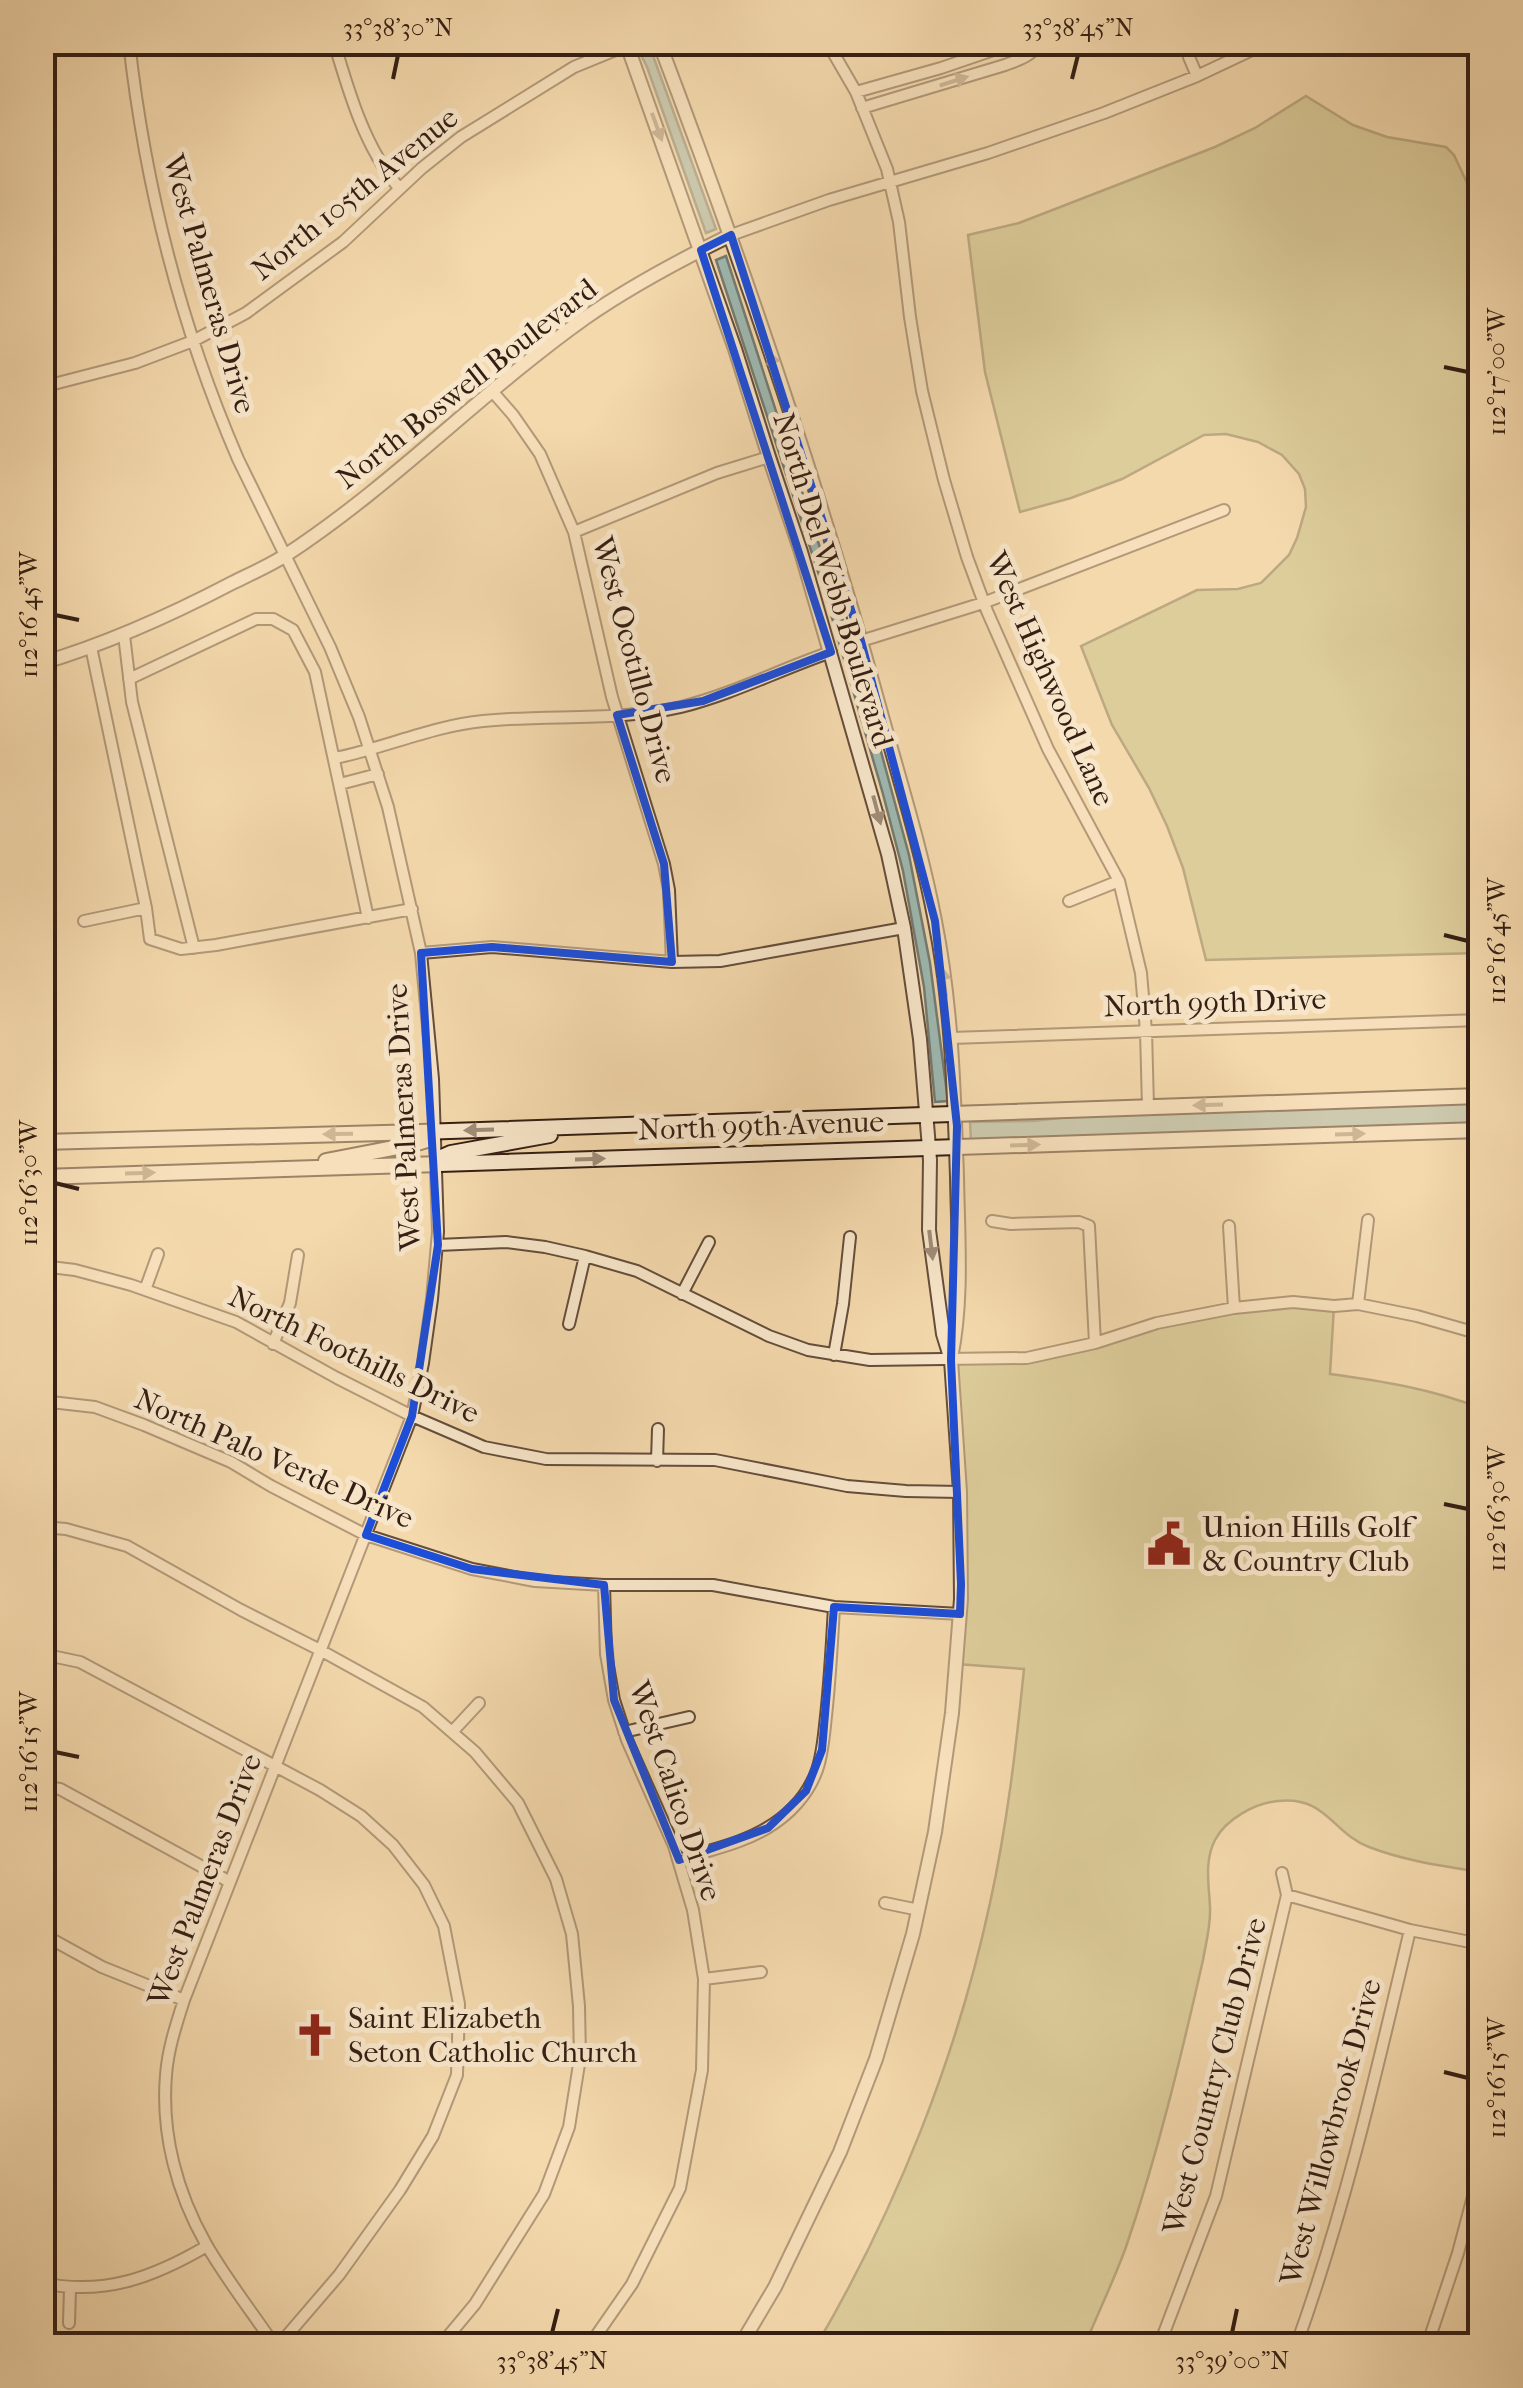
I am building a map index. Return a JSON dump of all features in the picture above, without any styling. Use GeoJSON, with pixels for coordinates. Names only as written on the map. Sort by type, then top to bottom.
{"type":"FeatureCollection","features":[{"type":"Feature","properties":{"kind":"main road","name":"North 99th Avenue"},"geometry":{"type":"LineString","coordinates":[[42,1142],[1480,1096]]}},
{"type":"Feature","properties":{"kind":"main road"},"geometry":{"type":"LineString","coordinates":[[437,1164],[451,1153],[590,1127]]}},
{"type":"Feature","properties":{"kind":"main road","name":"North 99th Avenue"},"geometry":{"type":"LineString","coordinates":[[42,1177],[1480,1130]]}},
{"type":"Feature","properties":{"kind":"main road"},"geometry":{"type":"LineString","coordinates":[[291,1169],[414,1144],[436,1132]]}},
{"type":"Feature","properties":{"kind":"street","name":"West Palmeras Drive"},"geometry":{"type":"LineString","coordinates":[[129,42],[152,189],[193,341],[223,424],[330,647],[371,751],[396,837],[421,953],[436,1132],[438,1244],[426,1347],[412,1416],[184,2000],[166,2075],[167,2128],[186,2204],[207,2246],[277,2346]]}},
{"type":"Feature","properties":{"kind":"street"},"geometry":{"type":"LineString","coordinates":[[334,42],[357,112],[384,170],[399,188]]}},
{"type":"Feature","properties":{"kind":"street","name":"North Del Webb Boulevard"},"geometry":{"type":"LineString","coordinates":[[659,42],[730,235],[800,444],[861,640],[936,921],[956,1114],[958,1283],[951,1360]]}},
{"type":"Feature","properties":{"kind":"street","name":"West Highwood Lane"},"geometry":{"type":"LineString","coordinates":[[828,42],[856,92],[890,182],[928,418],[951,505],[984,603],[1048,749],[1119,881],[1141,973],[1148,1108]]}},
{"type":"Feature","properties":{"kind":"street"},"geometry":{"type":"LineString","coordinates":[[856,92],[1017,42]]}},
{"type":"Feature","properties":{"kind":"street"},"geometry":{"type":"LineString","coordinates":[[862,108],[1005,64],[1026,56],[1039,42]]}},
{"type":"Feature","properties":{"kind":"street","name":"North Boswell Boulevard"},"geometry":{"type":"LineString","coordinates":[[42,663],[171,615],[284,556],[384,483],[585,318],[634,286],[730,235],[1104,113],[1269,42]]}},
{"type":"Feature","properties":{"kind":"street","name":"North 105th Avenue"},"geometry":{"type":"LineString","coordinates":[[42,387],[134,363],[193,341],[246,313],[343,242],[399,188],[461,137],[574,67],[629,44]]}},
{"type":"Feature","properties":{"kind":"street","name":"North Del Webb Boulevard"},"geometry":{"type":"LineString","coordinates":[[629,44],[802,552],[888,854],[904,928],[920,1040],[930,1160],[929,1230],[943,1334],[951,1360]]}},
{"type":"Feature","properties":{"kind":"street"},"geometry":{"type":"LineString","coordinates":[[1189,57],[1197,76]]}},
{"type":"Feature","properties":{"kind":"street","name":"West Ocotillo Drive"},"geometry":{"type":"LineString","coordinates":[[492,391],[540,454],[574,532],[617,714],[664,864],[672,962]]}},
{"type":"Feature","properties":{"kind":"street"},"geometry":{"type":"LineString","coordinates":[[574,532],[717,473],[769,457]]}},
{"type":"Feature","properties":{"kind":"street"},"geometry":{"type":"LineString","coordinates":[[861,640],[984,603],[1224,510]]}},
{"type":"Feature","properties":{"kind":"street"},"geometry":{"type":"LineString","coordinates":[[130,679],[256,619],[273,619],[293,630],[315,672],[368,918]]}},
{"type":"Feature","properties":{"kind":"street"},"geometry":{"type":"LineString","coordinates":[[124,635],[132,702],[194,948]]}},
{"type":"Feature","properties":{"kind":"street"},"geometry":{"type":"LineString","coordinates":[[91,647],[150,939],[181,949],[194,948],[412,909]]}},
{"type":"Feature","properties":{"kind":"street"},"geometry":{"type":"LineString","coordinates":[[335,758],[488,720],[645,714],[703,701],[832,652]]}},
{"type":"Feature","properties":{"kind":"street"},"geometry":{"type":"LineString","coordinates":[[340,784],[378,774]]}},
{"type":"Feature","properties":{"kind":"street"},"geometry":{"type":"LineString","coordinates":[[1070,901],[1119,881]]}},
{"type":"Feature","properties":{"kind":"street"},"geometry":{"type":"LineString","coordinates":[[84,921],[146,908]]}},
{"type":"Feature","properties":{"kind":"street"},"geometry":{"type":"LineString","coordinates":[[421,953],[492,947],[672,962],[720,961],[904,928]]}},
{"type":"Feature","properties":{"kind":"street","name":"North 99th Drive"},"geometry":{"type":"LineString","coordinates":[[951,1038],[1480,1020]]}},
{"type":"Feature","properties":{"kind":"street"},"geometry":{"type":"LineString","coordinates":[[992,1220],[1012,1224],[1078,1222],[1089,1226],[1095,1343]]}},
{"type":"Feature","properties":{"kind":"street"},"geometry":{"type":"LineString","coordinates":[[1358,1304],[1368,1220]]}},
{"type":"Feature","properties":{"kind":"street"},"geometry":{"type":"LineString","coordinates":[[1228,1226],[1234,1308]]}},
{"type":"Feature","properties":{"kind":"street"},"geometry":{"type":"LineString","coordinates":[[834,1355],[850,1237]]}},
{"type":"Feature","properties":{"kind":"street"},"geometry":{"type":"LineString","coordinates":[[438,1244],[506,1242],[585,1256],[637,1270],[768,1336],[808,1350],[883,1362],[1027,1358],[1095,1343],[1158,1323],[1234,1308],[1293,1302],[1358,1304],[1480,1331]]}},
{"type":"Feature","properties":{"kind":"street"},"geometry":{"type":"LineString","coordinates":[[682,1294],[709,1242]]}},
{"type":"Feature","properties":{"kind":"street"},"geometry":{"type":"LineString","coordinates":[[145,1290],[158,1254]]}},
{"type":"Feature","properties":{"kind":"street"},"geometry":{"type":"LineString","coordinates":[[273,1344],[290,1303],[298,1255]]}},
{"type":"Feature","properties":{"kind":"street"},"geometry":{"type":"LineString","coordinates":[[569,1324],[585,1256]]}},
{"type":"Feature","properties":{"kind":"street","name":"North Foothills Drive"},"geometry":{"type":"LineString","coordinates":[[42,1266],[75,1270],[145,1290],[236,1322],[412,1416],[484,1447],[546,1458],[714,1460],[848,1486],[960,1492]]}},
{"type":"Feature","properties":{"kind":"street"},"geometry":{"type":"LineString","coordinates":[[740,2346],[775,2287],[840,2152],[876,2059],[919,1910],[944,1781],[960,1614],[960,1492],[951,1360]]}},
{"type":"Feature","properties":{"kind":"street","name":"North Palo Verde Drive"},"geometry":{"type":"LineString","coordinates":[[42,1400],[95,1407],[144,1425],[232,1462],[366,1534],[472,1569],[534,1581],[713,1585],[834,1607],[960,1614]]}},
{"type":"Feature","properties":{"kind":"street"},"geometry":{"type":"LineString","coordinates":[[657,1461],[658,1429]]}},
{"type":"Feature","properties":{"kind":"street"},"geometry":{"type":"LineString","coordinates":[[42,1526],[127,1546],[423,1707],[475,1752],[518,1803],[556,1879],[572,1934],[579,2006],[580,2058],[569,2127],[544,2194],[474,2304],[440,2346]]}},
{"type":"Feature","properties":{"kind":"street","name":"West Calico Drive"},"geometry":{"type":"LineString","coordinates":[[589,2346],[632,2284],[680,2188],[702,2070],[704,1979],[693,1910],[679,1860],[624,1732],[609,1677],[604,1585]]}},
{"type":"Feature","properties":{"kind":"street"},"geometry":{"type":"LineString","coordinates":[[679,1860],[758,1833],[785,1816],[806,1792],[816,1771],[823,1738],[834,1607]]}},
{"type":"Feature","properties":{"kind":"street"},"geometry":{"type":"LineString","coordinates":[[42,1654],[80,1662],[320,1790],[361,1816],[404,1858],[424,1885],[444,1926],[459,2004],[457,2075],[434,2136],[339,2275],[277,2346]]}},
{"type":"Feature","properties":{"kind":"street"},"geometry":{"type":"LineString","coordinates":[[452,1732],[479,1703]]}},
{"type":"Feature","properties":{"kind":"street"},"geometry":{"type":"LineString","coordinates":[[624,1732],[689,1717]]}},
{"type":"Feature","properties":{"kind":"street"},"geometry":{"type":"LineString","coordinates":[[42,1786],[60,1789],[230,1882]]}},
{"type":"Feature","properties":{"kind":"street","name":"West Country Club Drive"},"geometry":{"type":"LineString","coordinates":[[1159,2346],[1216,2196],[1287,1895],[1282,1873]]}},
{"type":"Feature","properties":{"kind":"street"},"geometry":{"type":"LineString","coordinates":[[1287,1895],[1410,1930],[1480,1944]]}},
{"type":"Feature","properties":{"kind":"street"},"geometry":{"type":"LineString","coordinates":[[885,1903],[919,1910]]}},
{"type":"Feature","properties":{"kind":"street","name":"West Willowbrook Drive"},"geometry":{"type":"LineString","coordinates":[[1296,2346],[1357,2152],[1410,1930]]}},
{"type":"Feature","properties":{"kind":"street"},"geometry":{"type":"LineString","coordinates":[[42,1934],[102,1968],[184,2000]]}},
{"type":"Feature","properties":{"kind":"street"},"geometry":{"type":"LineString","coordinates":[[704,1979],[762,1972]]}},
{"type":"Feature","properties":{"kind":"street"},"geometry":{"type":"LineString","coordinates":[[1461,2346],[1429,2340],[1475,2211],[1480,2170]]}},
{"type":"Feature","properties":{"kind":"street"},"geometry":{"type":"LineString","coordinates":[[42,2283],[70,2289],[154,2275],[207,2246]]}},
{"type":"Feature","properties":{"kind":"street"},"geometry":{"type":"LineString","coordinates":[[69,2323],[70,2289]]}},
{"type":"Feature","properties":{"kind":"highlighted area"},"geometry":{"type":"Polygon","coordinates":[[[731,235],[861,641],[935,921],[957,1126],[951,1360],[961,1584],[960,1614],[834,1607],[822,1750],[806,1791],[768,1828],[679,1860],[614,1700],[604,1585],[472,1569],[366,1535],[412,1416],[438,1245],[421,953],[492,947],[672,962],[664,864],[617,715],[703,701],[831,652],[701,250],[731,235]]]}},
{"type":"Feature","properties":{"kind":"shaded area"},"geometry":{"type":"Polygon","coordinates":[[[1306,96],[1353,125],[1387,137],[1446,147],[1454,155],[1475,200],[1480,173],[1480,953],[1206,960],[1183,868],[1167,826],[1112,725],[1081,646],[1197,590],[1238,589],[1261,583],[1289,555],[1297,538],[1306,507],[1305,489],[1299,474],[1282,455],[1258,442],[1226,434],[1204,435],[1122,479],[1020,512],[985,372],[968,235],[1019,223],[1215,147],[1306,96]]]}},
{"type":"Feature","properties":{"kind":"shaded area"},"geometry":{"type":"Polygon","coordinates":[[[1293,1302],[1334,1306],[1330,1374],[1406,1386],[1480,1408],[1480,1872],[1369,1847],[1308,1804],[1278,1801],[1242,1813],[1220,1832],[1209,1856],[1208,1934],[1159,2140],[1126,2247],[1085,2345],[816,2346],[873,2240],[942,2074],[976,1960],[996,1874],[1010,1787],[1024,1669],[957,1664],[960,1614],[951,1360],[1027,1358],[1157,1323],[1293,1302]]]}},
{"type":"Feature","properties":{"kind":"water"},"geometry":{"type":"Polygon","coordinates":[[[651,50],[716,229],[706,233],[640,53],[651,50]]]}},
{"type":"Feature","properties":{"kind":"water"},"geometry":{"type":"Polygon","coordinates":[[[726,256],[832,585],[909,855],[930,963],[948,1101],[935,1102],[924,987],[903,871],[883,794],[824,590],[716,260],[726,256]]]}},
{"type":"Feature","properties":{"kind":"water"},"geometry":{"type":"Polygon","coordinates":[[[1480,1103],[1480,1125],[971,1142],[970,1122],[1480,1103]]]}},
{"type":"Feature","properties":{"kind":"place","name":"Union Hills Golf & Country Club"},"geometry":{"type":"Point","coordinates":[1169,1544]}},
{"type":"Feature","properties":{"kind":"place","name":"Saint Elizabeth Seton Catholic Church"},"geometry":{"type":"Point","coordinates":[315,2035]}}]}
